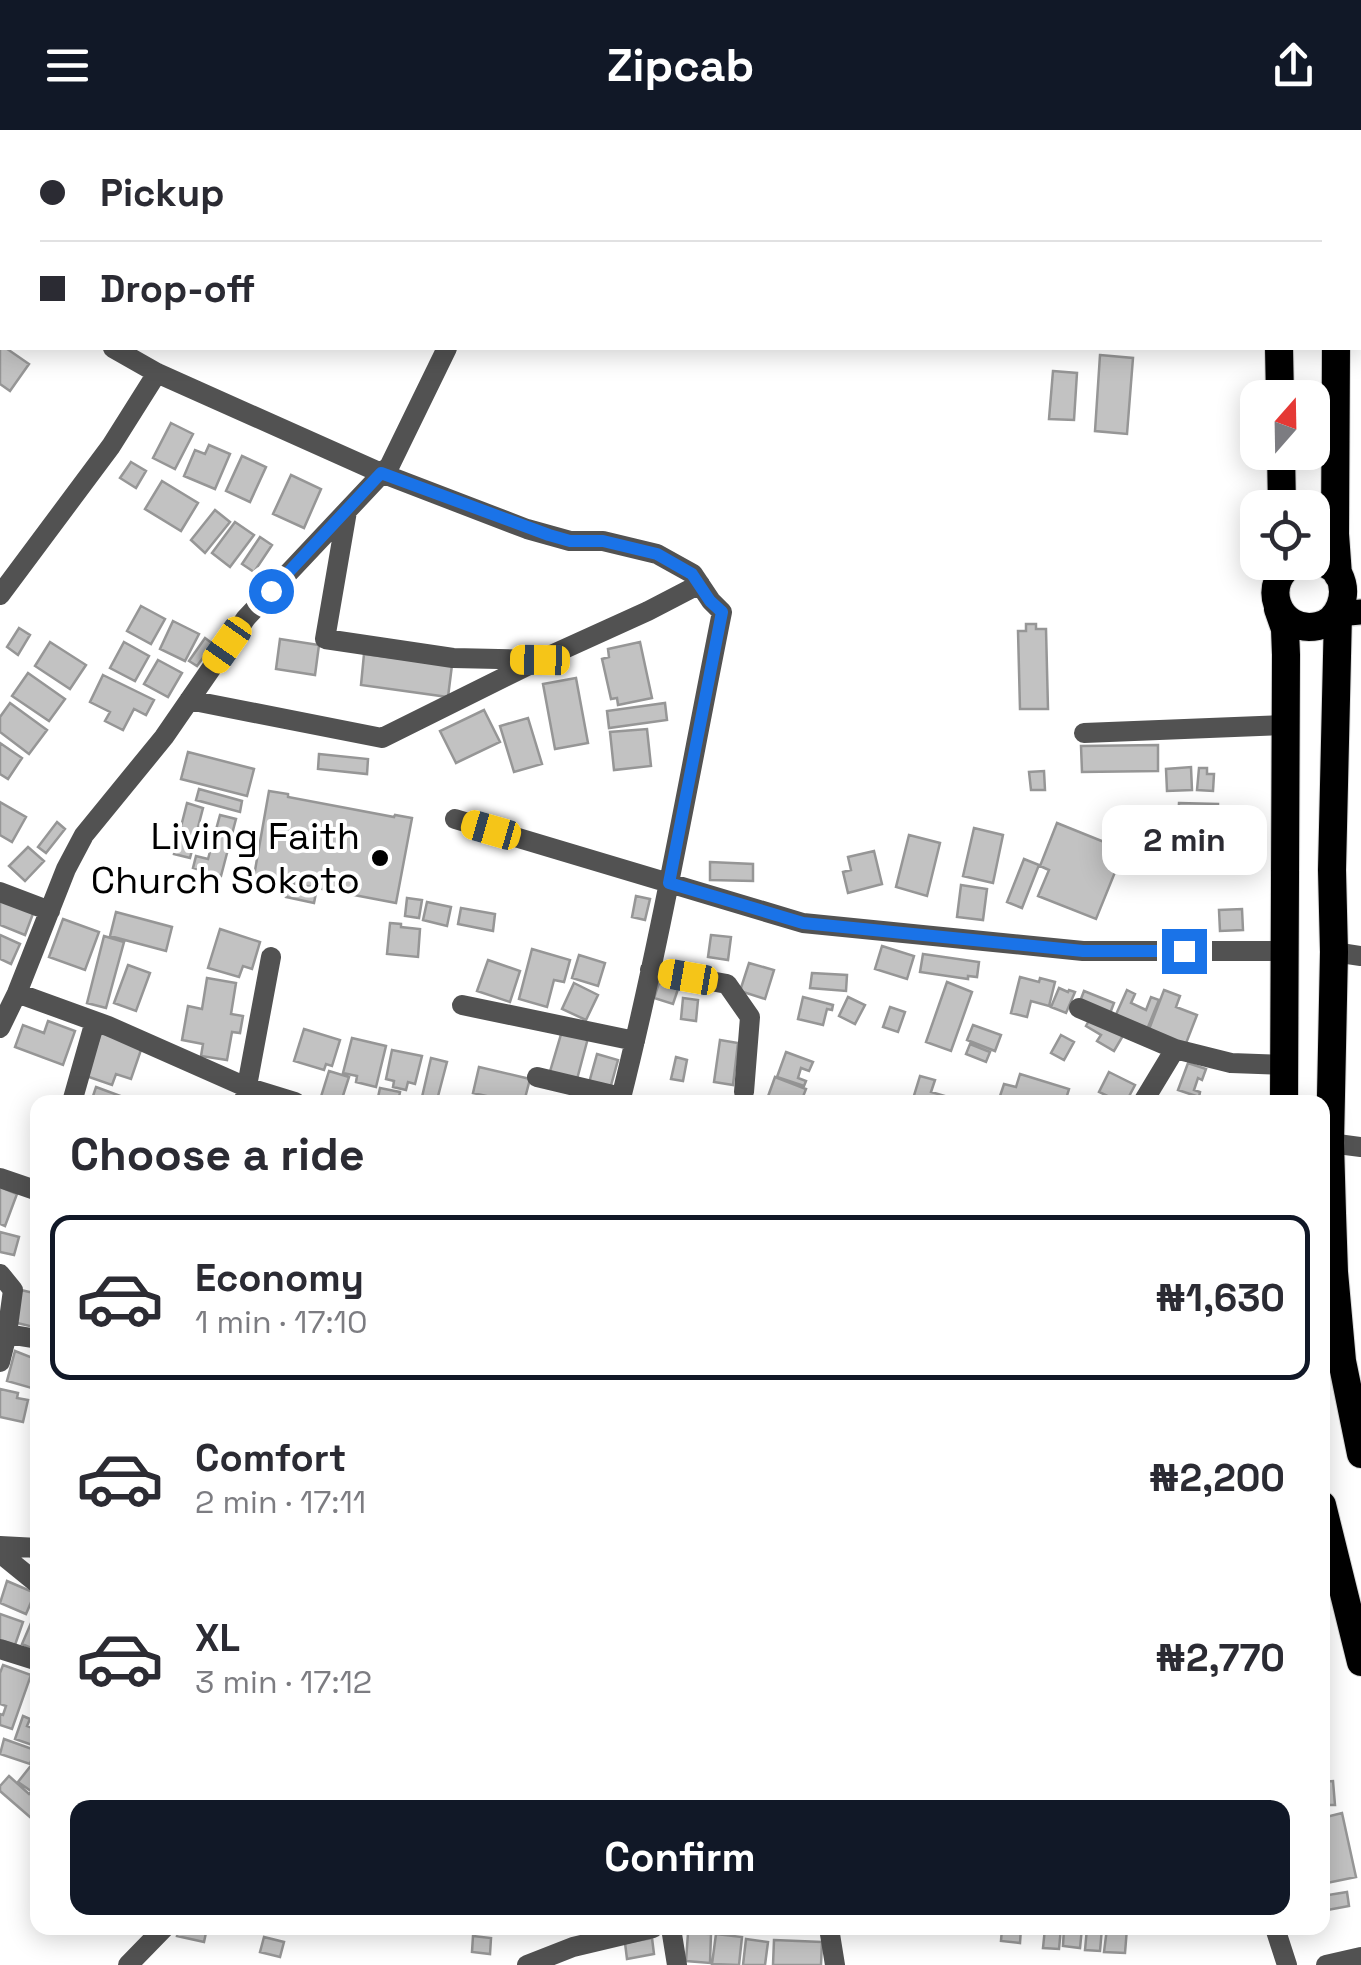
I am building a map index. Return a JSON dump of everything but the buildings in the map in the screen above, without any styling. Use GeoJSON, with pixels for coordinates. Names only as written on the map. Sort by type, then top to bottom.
{"type":"FeatureCollection","features":[{"type":"Feature","properties":{"kind":"highway"},"geometry":{"type":"LineString","coordinates":[[1279,350],[1280,380]]}},
{"type":"Feature","properties":{"kind":"highway"},"geometry":{"type":"LineString","coordinates":[[1336,350],[1335,534],[1350,579],[1342,602],[1349,613],[1332,870],[1348,954],[1330,1143],[1334,1272],[1342,1361],[1361,1454]]}},
{"type":"Feature","properties":{"kind":"highway"},"geometry":{"type":"LineString","coordinates":[[1278,580],[1275,592],[1286,642],[1284,1095]]}},
{"type":"Feature","properties":{"kind":"highway"},"geometry":{"type":"LineString","coordinates":[[1278,609],[1290,622],[1306,626],[1318,626],[1349,613]]}},
{"type":"Feature","properties":{"kind":"highway"},"geometry":{"type":"LineString","coordinates":[[1330,1538],[1361,1662]]}},
{"type":"Feature","properties":{"kind":"street"},"geometry":{"type":"LineString","coordinates":[[117,350],[381,473],[542,533],[570,541],[603,541],[657,554],[692,574],[722,612],[622,1095]]}},
{"type":"Feature","properties":{"kind":"street"},"geometry":{"type":"LineString","coordinates":[[0,1028],[12,986],[84,835],[164,737],[246,618],[390,465],[446,350]]}},
{"type":"Feature","properties":{"kind":"street"},"geometry":{"type":"LineString","coordinates":[[0,594],[110,446],[157,372]]}},
{"type":"Feature","properties":{"kind":"street"},"geometry":{"type":"LineString","coordinates":[[347,510],[326,640],[454,658],[540,660]]}},
{"type":"Feature","properties":{"kind":"street"},"geometry":{"type":"LineString","coordinates":[[189,700],[382,738],[700,584]]}},
{"type":"Feature","properties":{"kind":"street"},"geometry":{"type":"LineString","coordinates":[[1084,733],[1284,724]]}},
{"type":"Feature","properties":{"kind":"street"},"geometry":{"type":"LineString","coordinates":[[455,819],[803,923],[1083,951],[1284,951]]}},
{"type":"Feature","properties":{"kind":"street"},"geometry":{"type":"LineString","coordinates":[[0,892],[50,910]]}},
{"type":"Feature","properties":{"kind":"street"},"geometry":{"type":"LineString","coordinates":[[12,986],[96,1021],[245,1095],[271,957]]}},
{"type":"Feature","properties":{"kind":"street"},"geometry":{"type":"LineString","coordinates":[[650,970],[727,984],[750,1017],[744,1092]]}},
{"type":"Feature","properties":{"kind":"street"},"geometry":{"type":"LineString","coordinates":[[462,1005],[634,1041]]}},
{"type":"Feature","properties":{"kind":"street"},"geometry":{"type":"LineString","coordinates":[[1079,1008],[1176,1049],[1231,1062],[1285,1064]]}},
{"type":"Feature","properties":{"kind":"street"},"geometry":{"type":"LineString","coordinates":[[74,1095],[96,1021]]}},
{"type":"Feature","properties":{"kind":"street"},"geometry":{"type":"LineString","coordinates":[[1147,1095],[1176,1049]]}},
{"type":"Feature","properties":{"kind":"street"},"geometry":{"type":"LineString","coordinates":[[537,1077],[603,1095]]}},
{"type":"Feature","properties":{"kind":"street"},"geometry":{"type":"LineString","coordinates":[[1330,1143],[1361,1147]]}},
{"type":"Feature","properties":{"kind":"street"},"geometry":{"type":"LineString","coordinates":[[0,1178],[30,1188]]}},
{"type":"Feature","properties":{"kind":"street"},"geometry":{"type":"LineString","coordinates":[[0,1274],[14,1290],[0,1362]]}},
{"type":"Feature","properties":{"kind":"street"},"geometry":{"type":"LineString","coordinates":[[7,1334],[30,1338]]}},
{"type":"Feature","properties":{"kind":"street"},"geometry":{"type":"LineString","coordinates":[[0,1550],[30,1548]]}},
{"type":"Feature","properties":{"kind":"street"},"geometry":{"type":"LineString","coordinates":[[0,1550],[30,1577]]}},
{"type":"Feature","properties":{"kind":"street"},"geometry":{"type":"LineString","coordinates":[[0,1649],[30,1658]]}},
{"type":"Feature","properties":{"kind":"street"},"geometry":{"type":"LineString","coordinates":[[128,1965],[157,1935]]}},
{"type":"Feature","properties":{"kind":"street"},"geometry":{"type":"LineString","coordinates":[[561,1935],[564,1950]]}},
{"type":"Feature","properties":{"kind":"street"},"geometry":{"type":"LineString","coordinates":[[528,1965],[564,1950],[624,1935]]}},
{"type":"Feature","properties":{"kind":"street"},"geometry":{"type":"LineString","coordinates":[[672,1935],[677,1965]]}},
{"type":"Feature","properties":{"kind":"street"},"geometry":{"type":"LineString","coordinates":[[831,1935],[835,1965]]}},
{"type":"Feature","properties":{"kind":"street"},"geometry":{"type":"LineString","coordinates":[[1276,1935],[1287,1965]]}},
{"type":"Feature","properties":{"kind":"street"},"geometry":{"type":"LineString","coordinates":[[1326,1965],[1361,1957]]}},
{"type":"Feature","properties":{"kind":"place","name":"Living Faith Church Sokoto"},"geometry":{"type":"Point","coordinates":[380,858]}},
{"type":"Feature","properties":{"kind":"route"},"geometry":{"type":"LineString","coordinates":[[271,591],[381,473],[528,529],[570,541],[603,541],[657,554],[692,574],[722,612],[669,883],[803,923],[1083,951],[1184,951]]}}]}
